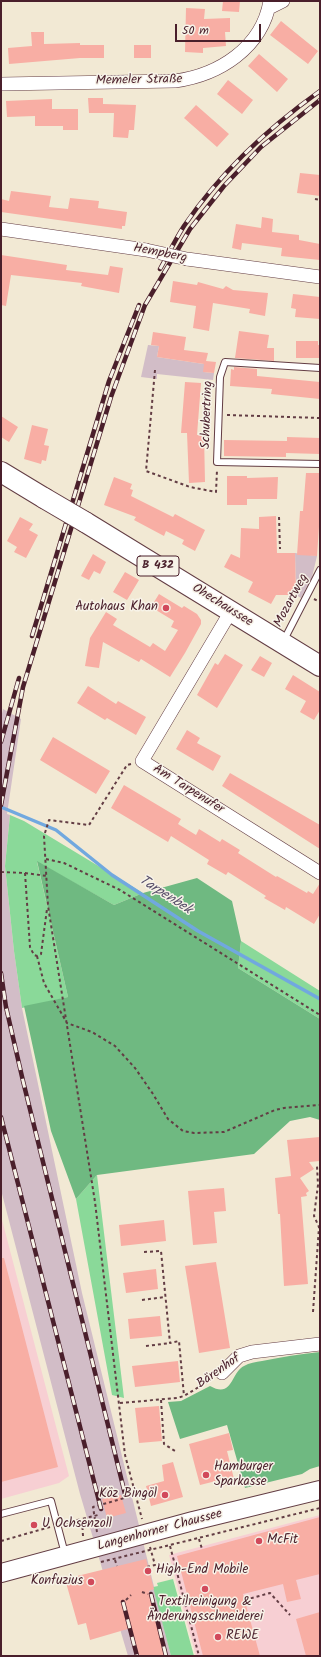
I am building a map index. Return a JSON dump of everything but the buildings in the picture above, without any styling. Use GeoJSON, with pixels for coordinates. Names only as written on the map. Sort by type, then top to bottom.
{"type":"FeatureCollection","features":[{"type":"Feature","properties":{"kind":"main road","name":"Ohechaussee"},"geometry":{"type":"LineString","coordinates":[[1,472],[320,666]]}},
{"type":"Feature","properties":{"kind":"main road","name":"Langenhorner Chaussee"},"geometry":{"type":"LineString","coordinates":[[1,1573],[65,1556],[148,1542],[320,1490]]}},
{"type":"Feature","properties":{"kind":"street","name":"Memeler Straße"},"geometry":{"type":"LineString","coordinates":[[1,84],[189,80],[214,72],[230,62],[254,36],[269,4],[283,1]]}},
{"type":"Feature","properties":{"kind":"street","name":"Hempberg"},"geometry":{"type":"LineString","coordinates":[[1,230],[146,250],[187,259],[320,278]]}},
{"type":"Feature","properties":{"kind":"street","name":"Am Tarpenufer"},"geometry":{"type":"LineString","coordinates":[[231,611],[142,761],[320,873]]}},
{"type":"Feature","properties":{"kind":"street","name":"Bärenhof"},"geometry":{"type":"LineString","coordinates":[[222,1373],[239,1356],[252,1352],[320,1344]]}},
{"type":"Feature","properties":{"kind":"lane","name":"Schubertring"},"geometry":{"type":"LineString","coordinates":[[320,368],[225,362],[220,377],[217,462],[320,464]]}},
{"type":"Feature","properties":{"kind":"lane","name":"Mozartweg"},"geometry":{"type":"LineString","coordinates":[[282,643],[320,570]]}},
{"type":"Feature","properties":{"kind":"lane"},"geometry":{"type":"LineString","coordinates":[[1,1514],[51,1501],[65,1556]]}},
{"type":"Feature","properties":{"kind":"path"},"geometry":{"type":"LineString","coordinates":[[315,199],[320,200]]}},
{"type":"Feature","properties":{"kind":"path"},"geometry":{"type":"LineString","coordinates":[[155,370],[146,471],[190,487],[216,492],[217,462]]}},
{"type":"Feature","properties":{"kind":"path"},"geometry":{"type":"LineString","coordinates":[[219,415],[320,418]]}},
{"type":"Feature","properties":{"kind":"path"},"geometry":{"type":"LineString","coordinates":[[279,517],[280,549]]}},
{"type":"Feature","properties":{"kind":"path"},"geometry":{"type":"LineString","coordinates":[[37,956],[41,954],[43,948],[48,906],[48,876],[44,836],[48,820],[89,825],[127,765],[142,761]]}},
{"type":"Feature","properties":{"kind":"path"},"geometry":{"type":"LineString","coordinates":[[46,859],[64,863],[120,890],[320,1014]]}},
{"type":"Feature","properties":{"kind":"path"},"geometry":{"type":"LineString","coordinates":[[1,872],[48,876]]}},
{"type":"Feature","properties":{"kind":"path"},"geometry":{"type":"LineString","coordinates":[[25,873],[30,947],[34,955],[37,956],[44,983],[67,1023],[98,1034],[115,1046],[135,1068],[168,1119],[178,1129],[188,1133],[224,1132],[275,1110],[320,1105]]}},
{"type":"Feature","properties":{"kind":"path"},"geometry":{"type":"LineString","coordinates":[[48,906],[95,1202],[125,1455],[155,1565],[147,1568]]}},
{"type":"Feature","properties":{"kind":"path"},"geometry":{"type":"LineString","coordinates":[[313,1312],[319,1227],[314,1216],[318,1185],[317,1166]]}},
{"type":"Feature","properties":{"kind":"path"},"geometry":{"type":"LineString","coordinates":[[144,1252],[161,1251],[170,1343]]}},
{"type":"Feature","properties":{"kind":"path"},"geometry":{"type":"LineString","coordinates":[[142,1300],[165,1297]]}},
{"type":"Feature","properties":{"kind":"path"},"geometry":{"type":"LineString","coordinates":[[146,1346],[179,1341],[184,1396]]}},
{"type":"Feature","properties":{"kind":"path","name":"Bärenhof"},"geometry":{"type":"LineString","coordinates":[[120,1403],[160,1400],[184,1396],[222,1373]]}},
{"type":"Feature","properties":{"kind":"path"},"geometry":{"type":"LineString","coordinates":[[160,1400],[164,1444],[175,1451]]}},
{"type":"Feature","properties":{"kind":"path"},"geometry":{"type":"LineString","coordinates":[[97,1534],[93,1506],[135,1495]]}},
{"type":"Feature","properties":{"kind":"path"},"geometry":{"type":"LineString","coordinates":[[148,1542],[170,1546],[320,1508]]}},
{"type":"Feature","properties":{"kind":"path"},"geometry":{"type":"LineString","coordinates":[[1,1541],[82,1519]]}},
{"type":"Feature","properties":{"kind":"path"},"geometry":{"type":"LineString","coordinates":[[199,1538],[202,1550]]}},
{"type":"Feature","properties":{"kind":"path"},"geometry":{"type":"LineString","coordinates":[[170,1546],[199,1656]]}},
{"type":"Feature","properties":{"kind":"path"},"geometry":{"type":"LineString","coordinates":[[115,1559],[117,1566]]}},
{"type":"Feature","properties":{"kind":"path"},"geometry":{"type":"LineString","coordinates":[[142,1592],[148,1594]]}},
{"type":"Feature","properties":{"kind":"path"},"geometry":{"type":"LineString","coordinates":[[245,1600],[270,1593],[290,1616]]}},
{"type":"Feature","properties":{"kind":"path"},"geometry":{"type":"LineString","coordinates":[[126,1600],[131,1595]]}},
{"type":"Feature","properties":{"kind":"shaded area"},"geometry":{"type":"Polygon","coordinates":[[[148,345],[159,346],[157,357],[204,364],[204,372],[214,373],[213,380],[157,374],[157,379],[141,377],[148,345]]]}},
{"type":"Feature","properties":{"kind":"shaded area"},"geometry":{"type":"Polygon","coordinates":[[[295,553],[317,556],[312,577],[301,598],[296,595],[295,553]]]}},
{"type":"Feature","properties":{"kind":"shaded area"},"geometry":{"type":"Polygon","coordinates":[[[3,709],[21,719],[7,814],[10,815],[5,866],[22,1008],[82,1293],[171,1656],[128,1656],[80,1494],[1,1190],[1,718],[3,709]]]}},
{"type":"Feature","properties":{"kind":"shaded area"},"geometry":{"type":"Polygon","coordinates":[[[1,1216],[69,1476],[59,1483],[1,1499],[1,1216]]]}},
{"type":"Feature","properties":{"kind":"shaded area"},"geometry":{"type":"Polygon","coordinates":[[[320,1515],[320,1656],[196,1656],[169,1555],[320,1515]]]}},
{"type":"Feature","properties":{"kind":"green space"},"geometry":{"type":"Polygon","coordinates":[[[10,815],[24,821],[143,893],[114,905],[37,862],[68,997],[22,1008],[5,866],[10,815]]]}},
{"type":"Feature","properties":{"kind":"green space"},"geometry":{"type":"Polygon","coordinates":[[[37,861],[114,905],[143,893],[197,878],[232,901],[241,941],[238,968],[320,1019],[320,1120],[310,1117],[290,1121],[254,1154],[97,1175],[76,1199],[51,1131],[24,1006],[68,997],[37,861]]]}},
{"type":"Feature","properties":{"kind":"green space"},"geometry":{"type":"Polygon","coordinates":[[[241,941],[320,991],[320,1019],[238,968],[241,941]]]}},
{"type":"Feature","properties":{"kind":"green space"},"geometry":{"type":"Polygon","coordinates":[[[97,1175],[124,1398],[112,1395],[76,1199],[97,1175]]]}},
{"type":"Feature","properties":{"kind":"green space"},"geometry":{"type":"Polygon","coordinates":[[[320,1352],[320,1466],[310,1469],[302,1474],[245,1488],[227,1425],[180,1439],[168,1402],[181,1401],[210,1386],[223,1389],[231,1383],[236,1373],[240,1369],[248,1364],[320,1352]]]}},
{"type":"Feature","properties":{"kind":"green space"},"geometry":{"type":"Polygon","coordinates":[[[173,1579],[194,1656],[171,1656],[153,1587],[158,1586],[157,1583],[173,1579]]]}},
{"type":"Feature","properties":{"kind":"waterway","name":"Tarpenbek"},"geometry":{"type":"LineString","coordinates":[[1,807],[56,830],[112,875],[198,931],[320,999]]}},
{"type":"Feature","properties":{"kind":"railway"},"geometry":{"type":"LineString","coordinates":[[160,269],[184,226],[198,206],[229,170],[246,152],[282,120],[320,91]]}},
{"type":"Feature","properties":{"kind":"railway"},"geometry":{"type":"LineString","coordinates":[[1,805],[23,687],[111,397],[145,305],[190,229],[224,186],[261,147],[320,100]]}},
{"type":"Feature","properties":{"kind":"railway"},"geometry":{"type":"LineString","coordinates":[[32,636],[109,381],[139,305]]}},
{"type":"Feature","properties":{"kind":"railway"},"geometry":{"type":"LineString","coordinates":[[1,742],[19,678]]}},
{"type":"Feature","properties":{"kind":"railway"},"geometry":{"type":"LineString","coordinates":[[1,973],[6,1007],[23,1081],[125,1494]]}},
{"type":"Feature","properties":{"kind":"railway"},"geometry":{"type":"LineString","coordinates":[[1,1117],[101,1509]]}},
{"type":"Feature","properties":{"kind":"railway"},"geometry":{"type":"LineString","coordinates":[[151,1594],[166,1656]]}},
{"type":"Feature","properties":{"kind":"railway"},"geometry":{"type":"LineString","coordinates":[[123,1602],[137,1656]]}},
{"type":"Feature","properties":{"kind":"place","name":"Autohaus Khan"},"geometry":{"type":"Point","coordinates":[166,608]}},
{"type":"Feature","properties":{"kind":"place","name":"Hamburger Sparkasse"},"geometry":{"type":"Point","coordinates":[206,1475]}},
{"type":"Feature","properties":{"kind":"place","name":"Köz Bingöl"},"geometry":{"type":"Point","coordinates":[165,1495]}},
{"type":"Feature","properties":{"kind":"place","name":"U Ochsenzoll"},"geometry":{"type":"Point","coordinates":[34,1525]}},
{"type":"Feature","properties":{"kind":"place","name":"McFit"},"geometry":{"type":"Point","coordinates":[259,1541]}},
{"type":"Feature","properties":{"kind":"place","name":"High-End Mobile"},"geometry":{"type":"Point","coordinates":[148,1571]}},
{"type":"Feature","properties":{"kind":"place","name":"Konfuzius"},"geometry":{"type":"Point","coordinates":[91,1582]}},
{"type":"Feature","properties":{"kind":"place","name":"Textilreinigung & Änderungsschneiderei"},"geometry":{"type":"Point","coordinates":[205,1589]}},
{"type":"Feature","properties":{"kind":"place","name":"REWE"},"geometry":{"type":"Point","coordinates":[218,1637]}}]}
